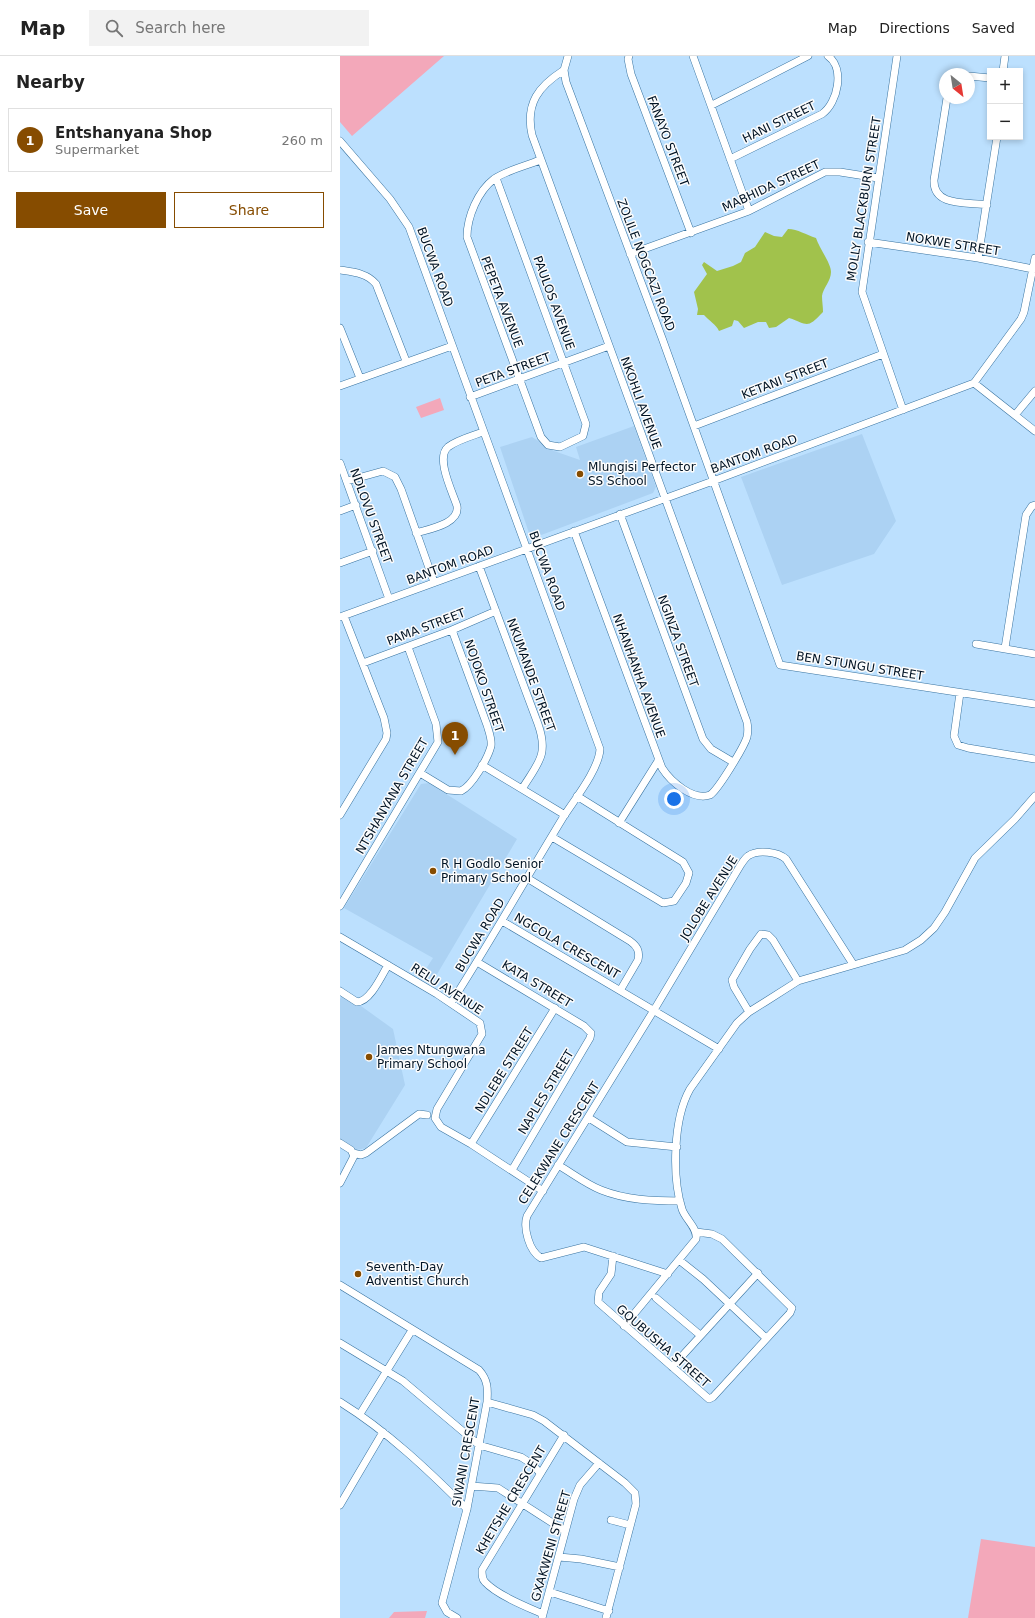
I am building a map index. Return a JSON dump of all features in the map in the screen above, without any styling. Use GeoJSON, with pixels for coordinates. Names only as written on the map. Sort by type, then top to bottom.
{"type":"FeatureCollection","features":[{"type":"Feature","properties":{"kind":"street","name":"ZOLILE NOGCAZI ROAD"},"geometry":{"type":"LineString","coordinates":[[568,56],[564,70],[566,82],[713,481]]}},
{"type":"Feature","properties":{"kind":"street","name":"FANAYO STREET"},"geometry":{"type":"LineString","coordinates":[[629,56],[628,59],[631,74],[691,233]]}},
{"type":"Feature","properties":{"kind":"street"},"geometry":{"type":"LineString","coordinates":[[693,56],[712,105],[749,211]]}},
{"type":"Feature","properties":{"kind":"street"},"geometry":{"type":"LineString","coordinates":[[712,105],[808,56]]}},
{"type":"Feature","properties":{"kind":"street","name":"HANI STREET"},"geometry":{"type":"LineString","coordinates":[[730,159],[822,114],[829,108],[834,100],[837,75],[836,66],[829,56]]}},
{"type":"Feature","properties":{"kind":"street","name":"MOLLY BLACKBURN STREET"},"geometry":{"type":"LineString","coordinates":[[897,56],[868,242],[862,292],[903,410]]}},
{"type":"Feature","properties":{"kind":"street"},"geometry":{"type":"LineString","coordinates":[[1003,68],[1005,56]]}},
{"type":"Feature","properties":{"kind":"street","name":"NKOHLI AVENUE"},"geometry":{"type":"LineString","coordinates":[[564,70],[541,88],[530,111],[530,126],[540,160],[747,722],[747,737],[715,791],[710,795],[702,797],[673,782],[658,761]]}},
{"type":"Feature","properties":{"kind":"street"},"geometry":{"type":"LineString","coordinates":[[975,77],[987,78]]}},
{"type":"Feature","properties":{"kind":"street"},"geometry":{"type":"LineString","coordinates":[[946,104],[934,180],[935,191],[941,198],[947,200],[987,205]]}},
{"type":"Feature","properties":{"kind":"street"},"geometry":{"type":"LineString","coordinates":[[978,258],[997,140]]}},
{"type":"Feature","properties":{"kind":"street","name":"BUCWA ROAD"},"geometry":{"type":"LineString","coordinates":[[340,141],[390,199],[409,227],[600,749],[599,759],[451,1003]]}},
{"type":"Feature","properties":{"kind":"street","name":"PEPETA AVENUE"},"geometry":{"type":"LineString","coordinates":[[540,160],[496,178],[484,190],[474,207],[468,224],[467,236],[541,437],[546,444],[551,447],[560,447],[583,436]]}},
{"type":"Feature","properties":{"kind":"street","name":"MABHIDA STREET"},"geometry":{"type":"LineString","coordinates":[[630,254],[749,211],[809,179],[829,171],[878,178]]}},
{"type":"Feature","properties":{"kind":"street","name":"PAULOS AVENUE"},"geometry":{"type":"LineString","coordinates":[[496,178],[586,424],[583,436]]}},
{"type":"Feature","properties":{"kind":"street","name":"NOKWE STREET"},"geometry":{"type":"LineString","coordinates":[[868,242],[978,258],[1033,269]]}},
{"type":"Feature","properties":{"kind":"street"},"geometry":{"type":"LineString","coordinates":[[1035,258],[1024,312],[1021,319],[974,383],[1035,431]]}},
{"type":"Feature","properties":{"kind":"street"},"geometry":{"type":"LineString","coordinates":[[340,270],[372,278],[376,284],[406,361]]}},
{"type":"Feature","properties":{"kind":"street"},"geometry":{"type":"LineString","coordinates":[[340,328],[360,378]]}},
{"type":"Feature","properties":{"kind":"street"},"geometry":{"type":"LineString","coordinates":[[340,386],[406,361],[452,346]]}},
{"type":"Feature","properties":{"kind":"street","name":"PETA STREET"},"geometry":{"type":"LineString","coordinates":[[470,397],[608,346]]}},
{"type":"Feature","properties":{"kind":"street","name":"KETANI STREET"},"geometry":{"type":"LineString","coordinates":[[694,426],[883,354]]}},
{"type":"Feature","properties":{"kind":"street","name":"BANTOM ROAD"},"geometry":{"type":"LineString","coordinates":[[342,616],[713,481],[974,383]]}},
{"type":"Feature","properties":{"kind":"street"},"geometry":{"type":"LineString","coordinates":[[1015,415],[1035,391]]}},
{"type":"Feature","properties":{"kind":"street"},"geometry":{"type":"LineString","coordinates":[[416,534],[450,521],[455,517],[458,512],[457,506],[444,468],[443,456],[448,447],[483,432]]}},
{"type":"Feature","properties":{"kind":"street","name":"NDLOVU STREET"},"geometry":{"type":"LineString","coordinates":[[340,463],[373,551],[389,599]]}},
{"type":"Feature","properties":{"kind":"street"},"geometry":{"type":"LineString","coordinates":[[347,481],[378,471],[383,471],[391,474],[399,482],[434,582]]}},
{"type":"Feature","properties":{"kind":"street","name":"BEN STUNGU STREET"},"geometry":{"type":"LineString","coordinates":[[713,481],[780,665],[1035,704]]}},
{"type":"Feature","properties":{"kind":"street"},"geometry":{"type":"LineString","coordinates":[[340,511],[356,505]]}},
{"type":"Feature","properties":{"kind":"street"},"geometry":{"type":"LineString","coordinates":[[1005,648],[1026,515],[1028,509],[1035,505]]}},
{"type":"Feature","properties":{"kind":"street","name":"NGINZA STREET"},"geometry":{"type":"LineString","coordinates":[[620,514],[703,739],[711,749],[733,762]]}},
{"type":"Feature","properties":{"kind":"street","name":"NHANHANHA AVENUE"},"geometry":{"type":"LineString","coordinates":[[574,531],[658,761]]}},
{"type":"Feature","properties":{"kind":"street"},"geometry":{"type":"LineString","coordinates":[[340,563],[373,551]]}},
{"type":"Feature","properties":{"kind":"street","name":"NKUMANDE STREET"},"geometry":{"type":"LineString","coordinates":[[479,566],[538,724],[544,744],[542,756],[522,789]]}},
{"type":"Feature","properties":{"kind":"street","name":"PAMA STREET"},"geometry":{"type":"LineString","coordinates":[[363,663],[452,630],[496,611]]}},
{"type":"Feature","properties":{"kind":"street"},"geometry":{"type":"LineString","coordinates":[[340,816],[386,739],[387,733],[384,718],[363,663],[342,616]]}},
{"type":"Feature","properties":{"kind":"street","name":"NOJOKO STREET"},"geometry":{"type":"LineString","coordinates":[[420,773],[448,790],[457,792],[465,789],[482,765],[491,746],[490,735],[452,630]]}},
{"type":"Feature","properties":{"kind":"street"},"geometry":{"type":"LineString","coordinates":[[976,644],[1035,654]]}},
{"type":"Feature","properties":{"kind":"street","name":"NTSHANYANA STREET"},"geometry":{"type":"LineString","coordinates":[[340,906],[420,773],[439,737],[408,647]]}},
{"type":"Feature","properties":{"kind":"street"},"geometry":{"type":"LineString","coordinates":[[960,693],[954,736],[958,745],[1035,759]]}},
{"type":"Feature","properties":{"kind":"street"},"geometry":{"type":"LineString","coordinates":[[619,823],[658,761]]}},
{"type":"Feature","properties":{"kind":"street"},"geometry":{"type":"LineString","coordinates":[[482,765],[564,815]]}},
{"type":"Feature","properties":{"kind":"street"},"geometry":{"type":"LineString","coordinates":[[552,838],[663,904],[674,901],[689,877],[686,866],[677,858],[577,796]]}},
{"type":"Feature","properties":{"kind":"street"},"geometry":{"type":"LineString","coordinates":[[624,1326],[694,1242],[696,1232],[685,1217],[680,1201],[676,1173],[681,1112],[685,1098],[738,1023],[749,1012],[798,981],[905,950],[921,940],[938,923],[975,858],[1015,820],[1035,796]]}},
{"type":"Feature","properties":{"kind":"street","name":"JOLOBE AVENUE"},"geometry":{"type":"LineString","coordinates":[[654,1010],[740,866],[749,855],[776,853],[786,859],[853,964]]}},
{"type":"Feature","properties":{"kind":"street","name":"NGCOLA CRESCENT"},"geometry":{"type":"LineString","coordinates":[[527,878],[630,941],[637,947],[639,955],[638,960],[621,989]]}},
{"type":"Feature","properties":{"kind":"street","name":"NGCOLA CRESCENT"},"geometry":{"type":"LineString","coordinates":[[502,921],[621,989],[719,1048]]}},
{"type":"Feature","properties":{"kind":"street"},"geometry":{"type":"LineString","coordinates":[[749,1012],[734,988],[732,980],[761,934],[768,935],[773,940],[798,981]]}},
{"type":"Feature","properties":{"kind":"street","name":"RELU AVENUE"},"geometry":{"type":"LineString","coordinates":[[340,937],[451,1003],[480,1023],[483,1031],[437,1109],[435,1118],[441,1127],[471,1144],[543,1191]]}},
{"type":"Feature","properties":{"kind":"street","name":"KATA STREET"},"geometry":{"type":"LineString","coordinates":[[477,962],[584,1026]]}},
{"type":"Feature","properties":{"kind":"street"},"geometry":{"type":"LineString","coordinates":[[341,994],[357,1002],[364,1000],[370,994],[388,965]]}},
{"type":"Feature","properties":{"kind":"street","name":"NDLEBE STREET"},"geometry":{"type":"LineString","coordinates":[[471,1144],[555,1008]]}},
{"type":"Feature","properties":{"kind":"street","name":"CELEKWANE CRESCENT"},"geometry":{"type":"LineString","coordinates":[[654,1010],[527,1216],[525,1226],[528,1238],[538,1257],[552,1257],[579,1247],[668,1274]]}},
{"type":"Feature","properties":{"kind":"street","name":"NAPLES STREET"},"geometry":{"type":"LineString","coordinates":[[512,1170],[590,1038],[590,1031],[584,1026]]}},
{"type":"Feature","properties":{"kind":"street"},"geometry":{"type":"LineString","coordinates":[[340,1143],[353,1153],[361,1155],[366,1153],[419,1114],[426,1115]]}},
{"type":"Feature","properties":{"kind":"street"},"geometry":{"type":"LineString","coordinates":[[588,1118],[627,1142],[677,1147]]}},
{"type":"Feature","properties":{"kind":"street"},"geometry":{"type":"LineString","coordinates":[[340,1182],[352,1163],[353,1153]]}},
{"type":"Feature","properties":{"kind":"street"},"geometry":{"type":"LineString","coordinates":[[558,1165],[600,1189],[613,1194],[649,1200],[680,1201]]}},
{"type":"Feature","properties":{"kind":"street","name":"GQUBUSHA STREET"},"geometry":{"type":"LineString","coordinates":[[612,1256],[611,1274],[599,1292],[597,1299],[600,1305],[709,1399],[713,1397],[790,1313],[792,1308],[722,1239],[712,1234],[696,1232]]}},
{"type":"Feature","properties":{"kind":"street"},"geometry":{"type":"LineString","coordinates":[[679,1260],[703,1279],[766,1338]]}},
{"type":"Feature","properties":{"kind":"street"},"geometry":{"type":"LineString","coordinates":[[672,1367],[758,1273]]}},
{"type":"Feature","properties":{"kind":"street","name":"SIWANI CRESCENT"},"geometry":{"type":"LineString","coordinates":[[340,1285],[479,1370],[484,1375],[488,1386],[487,1402],[467,1509],[442,1603],[446,1612],[457,1618]]}},
{"type":"Feature","properties":{"kind":"street"},"geometry":{"type":"LineString","coordinates":[[656,1298],[700,1336]]}},
{"type":"Feature","properties":{"kind":"street"},"geometry":{"type":"LineString","coordinates":[[360,1414],[412,1330]]}},
{"type":"Feature","properties":{"kind":"street"},"geometry":{"type":"LineString","coordinates":[[340,1343],[388,1371],[418,1392],[479,1445],[521,1457],[532,1464],[540,1473]]}},
{"type":"Feature","properties":{"kind":"street"},"geometry":{"type":"LineString","coordinates":[[340,1402],[360,1414],[383,1432],[467,1509]]}},
{"type":"Feature","properties":{"kind":"street"},"geometry":{"type":"LineString","coordinates":[[487,1402],[538,1417],[564,1435],[626,1483],[635,1494],[636,1504],[607,1615],[550,1592]]}},
{"type":"Feature","properties":{"kind":"street"},"geometry":{"type":"LineString","coordinates":[[340,1506],[383,1432]]}},
{"type":"Feature","properties":{"kind":"street","name":"KHETSHE CRESCENT"},"geometry":{"type":"LineString","coordinates":[[543,1616],[512,1600],[490,1586],[482,1577],[482,1570],[564,1435]]}},
{"type":"Feature","properties":{"kind":"street","name":"GXAKWENI STREET"},"geometry":{"type":"LineString","coordinates":[[543,1616],[577,1491],[599,1463]]}},
{"type":"Feature","properties":{"kind":"street"},"geometry":{"type":"LineString","coordinates":[[471,1486],[498,1488],[566,1531]]}},
{"type":"Feature","properties":{"kind":"street"},"geometry":{"type":"LineString","coordinates":[[611,1520],[630,1526]]}},
{"type":"Feature","properties":{"kind":"street"},"geometry":{"type":"LineString","coordinates":[[559,1557],[581,1559],[620,1567]]}},
{"type":"Feature","properties":{"kind":"shaded area"},"geometry":{"type":"Polygon","coordinates":[[[340,56],[444,56],[352,136],[340,122],[340,56]]]}},
{"type":"Feature","properties":{"kind":"shaded area"},"geometry":{"type":"Polygon","coordinates":[[[788,229],[799,231],[816,238],[830,268],[830,278],[822,296],[823,312],[817,318],[807,324],[789,318],[776,327],[769,328],[766,322],[758,322],[744,328],[738,321],[734,320],[732,326],[719,331],[716,326],[704,315],[697,315],[698,309],[694,292],[707,274],[702,265],[704,262],[717,271],[733,266],[741,262],[745,253],[755,247],[765,232],[774,236],[782,237],[788,229]]]}},
{"type":"Feature","properties":{"kind":"shaded area"},"geometry":{"type":"Polygon","coordinates":[[[440,398],[444,410],[421,418],[416,407],[440,398]]]}},
{"type":"Feature","properties":{"kind":"shaded area","name":"Mlungisi Perfector SS School"},"geometry":{"type":"Polygon","coordinates":[[[634,426],[656,487],[653,493],[536,537],[529,533],[500,447],[532,437],[554,451],[580,460],[576,447],[634,426]]]}},
{"type":"Feature","properties":{"kind":"shaded area"},"geometry":{"type":"Polygon","coordinates":[[[862,434],[896,521],[874,554],[782,585],[741,477],[862,434]]]}},
{"type":"Feature","properties":{"kind":"shaded area","name":"R H Godlo Senior Primary School"},"geometry":{"type":"Polygon","coordinates":[[[429,783],[517,839],[433,981],[422,975],[433,958],[344,908],[421,784],[429,783]]]}},
{"type":"Feature","properties":{"kind":"shaded area","name":"James Ntungwana Primary School"},"geometry":{"type":"Polygon","coordinates":[[[343,993],[393,1029],[405,1085],[366,1148],[357,1150],[348,1148],[340,1143],[340,999],[343,993]]]}},
{"type":"Feature","properties":{"kind":"shaded area"},"geometry":{"type":"Polygon","coordinates":[[[981,1539],[1035,1547],[1035,1618],[968,1618],[981,1539]]]}},
{"type":"Feature","properties":{"kind":"shaded area"},"geometry":{"type":"Polygon","coordinates":[[[427,1611],[425,1618],[389,1618],[394,1612],[427,1611]]]}},
{"type":"Feature","properties":{"kind":"place","name":"Mlungisi Perfector SS School"},"geometry":{"type":"Point","coordinates":[580,474]}},
{"type":"Feature","properties":{"kind":"place","name":"Entshanyana Shop"},"geometry":{"type":"Point","coordinates":[455,755]}},
{"type":"Feature","properties":{"kind":"place","name":"R H Godlo Senior Primary School"},"geometry":{"type":"Point","coordinates":[433,871]}},
{"type":"Feature","properties":{"kind":"place","name":"James Ntungwana Primary School"},"geometry":{"type":"Point","coordinates":[369,1057]}},
{"type":"Feature","properties":{"kind":"place","name":"Seventh-Day Adventist Church"},"geometry":{"type":"Point","coordinates":[358,1274]}}]}
